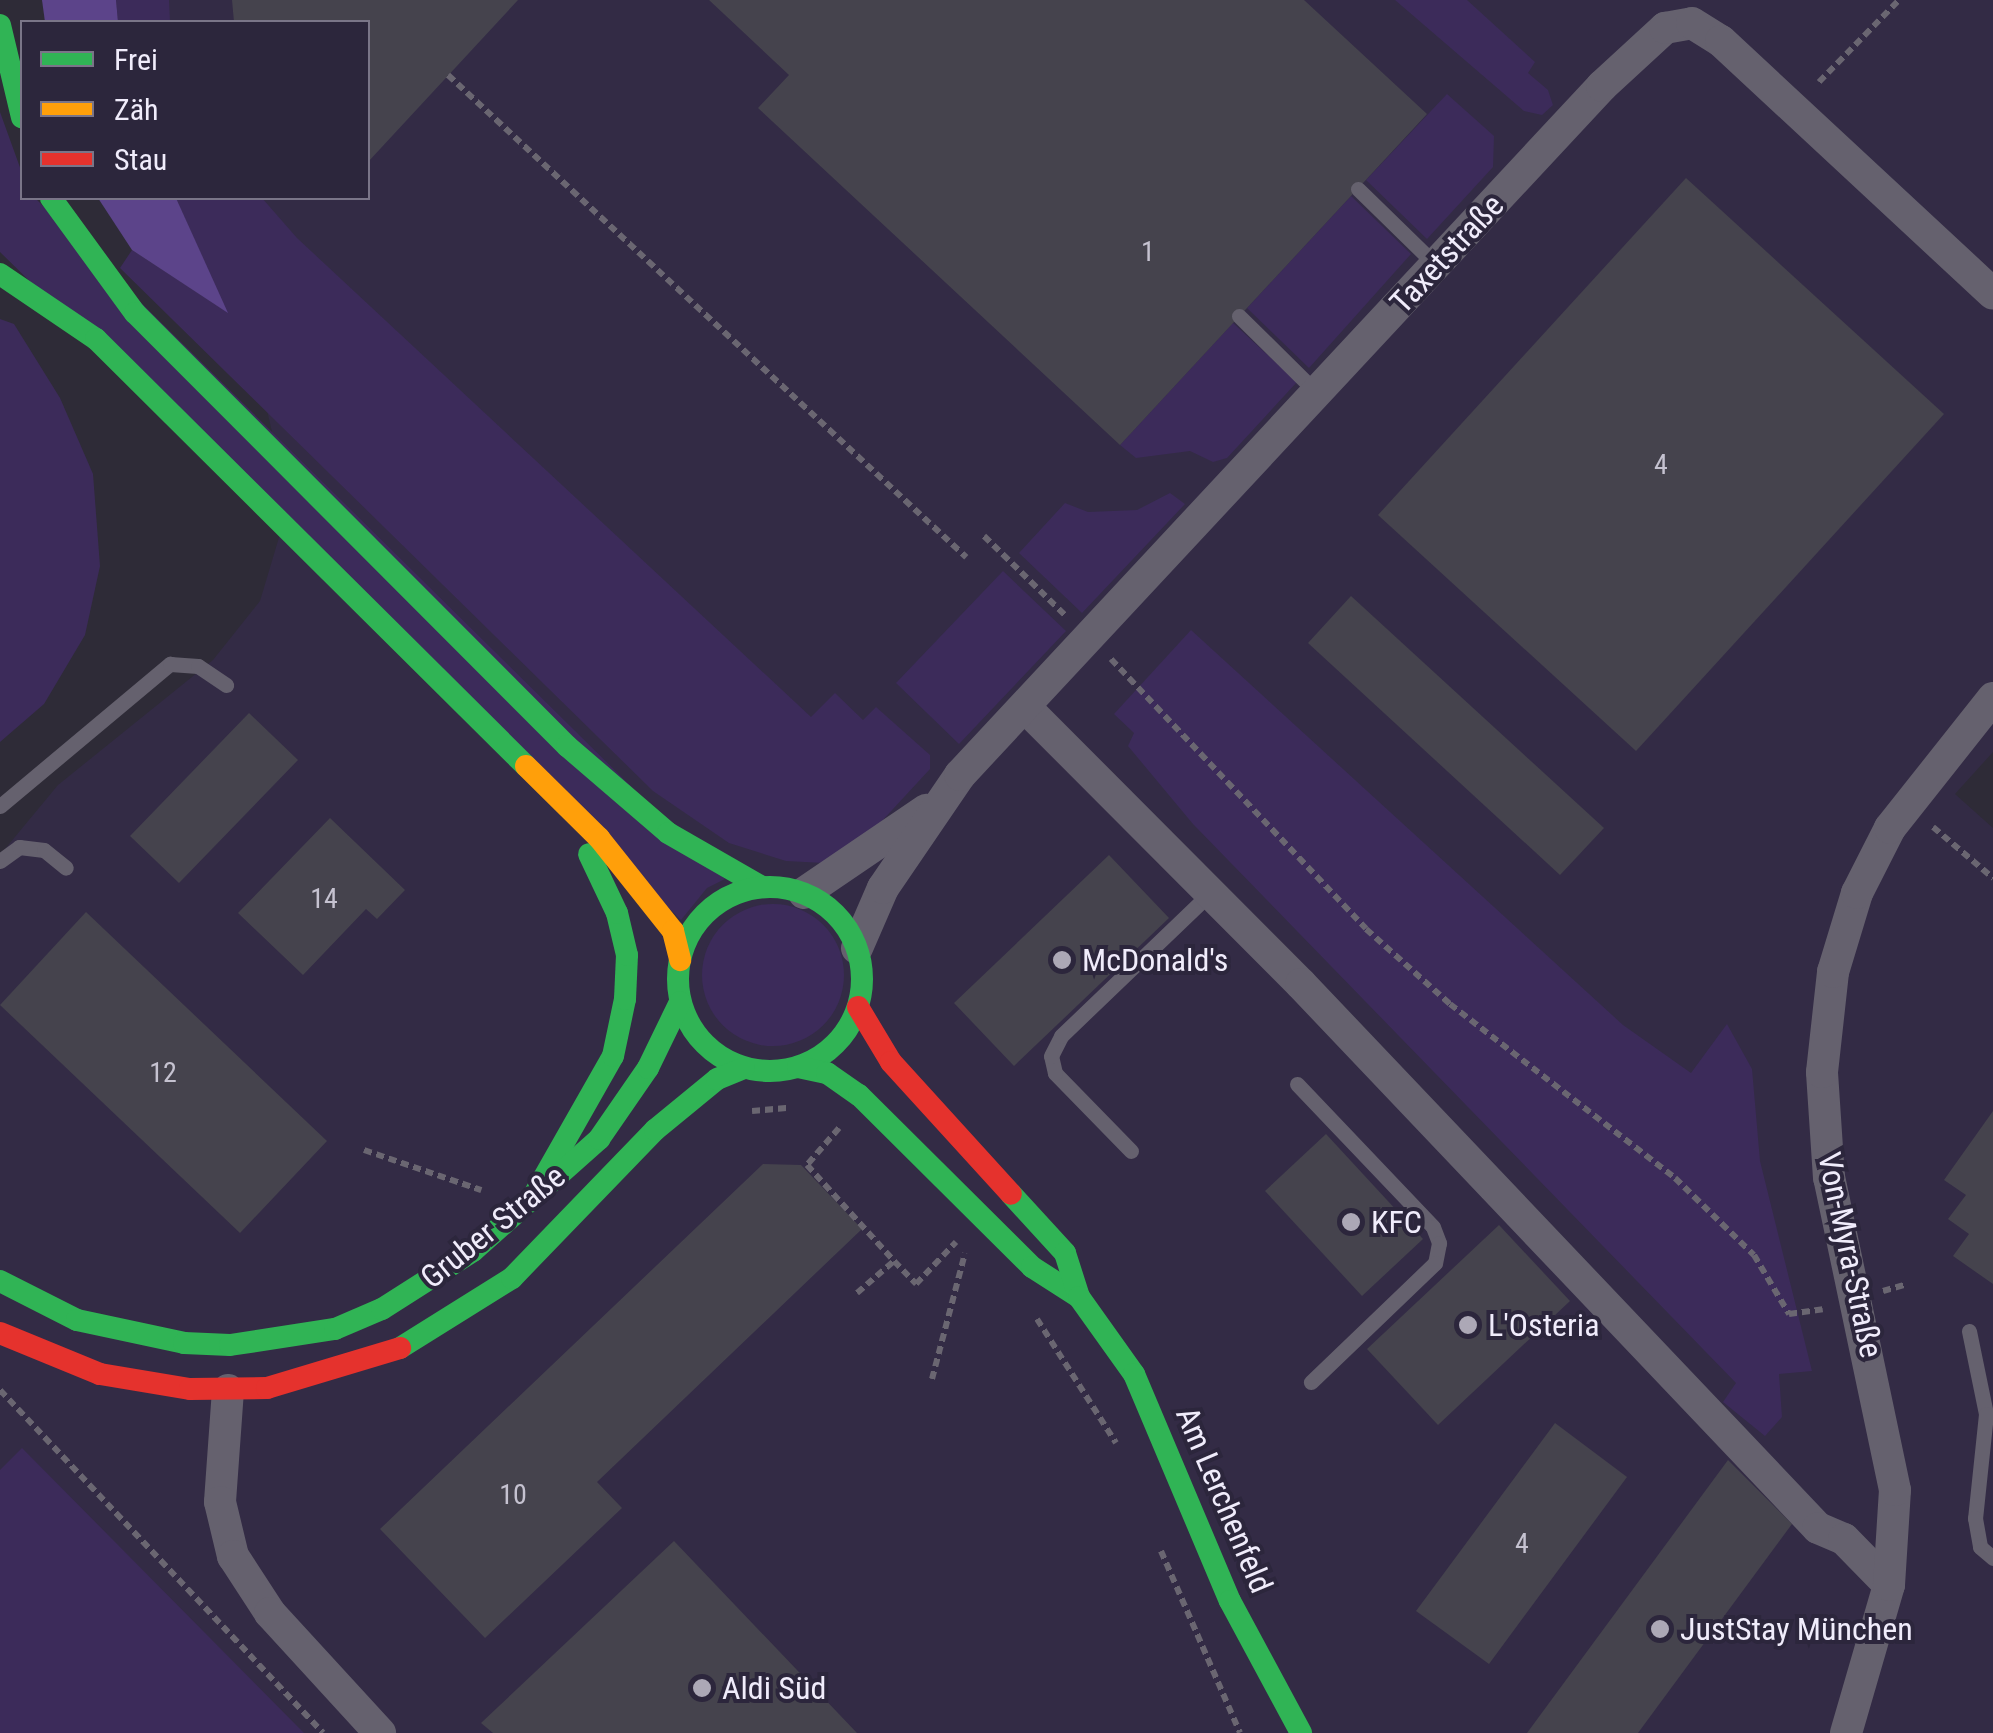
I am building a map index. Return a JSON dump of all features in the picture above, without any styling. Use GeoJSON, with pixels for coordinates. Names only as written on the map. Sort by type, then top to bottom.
{"type":"FeatureCollection","features":[{"type":"Feature","properties":{"kind":"main road"},"geometry":{"type":"LineString","coordinates":[[0,25],[20,109]]}},
{"type":"Feature","properties":{"kind":"main road"},"geometry":{"type":"LineString","coordinates":[[53,200],[135,313],[567,746],[668,833],[762,887],[804,893],[842,920],[857,948]]}},
{"type":"Feature","properties":{"kind":"main road"},"geometry":{"type":"LineString","coordinates":[[0,274],[96,340],[636,880],[673,931],[680,960],[680,1002],[703,1043],[744,1068]]}},
{"type":"Feature","properties":{"kind":"main road"},"geometry":{"type":"LineString","coordinates":[[534,1195],[613,1056],[625,999],[627,955],[617,914],[571,815]]}},
{"type":"Feature","properties":{"kind":"main road"},"geometry":{"type":"LineString","coordinates":[[680,960],[693,928],[716,904],[762,887]]}},
{"type":"Feature","properties":{"kind":"main road","name":"Am Lerchenfeld"},"geometry":{"type":"LineString","coordinates":[[857,948],[858,1007],[891,1062],[1057,1242],[1080,1297],[1134,1374],[1230,1601],[1270,1686],[1302,1733]]}},
{"type":"Feature","properties":{"kind":"main road","name":"Gruber Straße"},"geometry":{"type":"LineString","coordinates":[[0,1281],[77,1320],[150,1337],[229,1367],[382,1310],[473,1251],[599,1139],[648,1068],[680,1002]]}},
{"type":"Feature","properties":{"kind":"main road"},"geometry":{"type":"LineString","coordinates":[[798,1067],[829,1051],[858,1007]]}},
{"type":"Feature","properties":{"kind":"main road","name":"Am Lerchenfeld"},"geometry":{"type":"LineString","coordinates":[[744,1068],[798,1067],[827,1074],[860,1095],[1032,1267],[1080,1297]]}},
{"type":"Feature","properties":{"kind":"main road","name":"Gruber Straße"},"geometry":{"type":"LineString","coordinates":[[0,1334],[100,1374],[229,1367],[338,1374],[448,1324],[512,1278],[655,1130],[718,1079],[744,1068]]}},
{"type":"Feature","properties":{"kind":"street","name":"Taxetstraße"},"geometry":{"type":"LineString","coordinates":[[857,948],[870,912],[938,802],[1647,39],[1692,22],[1721,40],[1993,294]]}},
{"type":"Feature","properties":{"kind":"street","name":"Von-Myra-Straße"},"geometry":{"type":"LineString","coordinates":[[1846,1733],[1889,1585],[1895,1490],[1860,1298],[1830,1178],[1822,1072],[1827,1022],[1844,928],[1868,866],[1905,804],[1993,698]]}},
{"type":"Feature","properties":{"kind":"street"},"geometry":{"type":"LineString","coordinates":[[1025,707],[1211,893],[1818,1528],[1844,1539],[1889,1585]]}},
{"type":"Feature","properties":{"kind":"street","name":"Taxetstraße"},"geometry":{"type":"LineString","coordinates":[[804,893],[938,802]]}},
{"type":"Feature","properties":{"kind":"street"},"geometry":{"type":"LineString","coordinates":[[229,1367],[220,1502],[233,1556],[270,1614],[380,1733]]}},
{"type":"Feature","properties":{"kind":"lane"},"geometry":{"type":"LineString","coordinates":[[1358,188],[1436,266]]}},
{"type":"Feature","properties":{"kind":"lane"},"geometry":{"type":"LineString","coordinates":[[1239,316],[1317,393]]}},
{"type":"Feature","properties":{"kind":"lane"},"geometry":{"type":"LineString","coordinates":[[0,806],[170,664],[198,666],[226,685]]}},
{"type":"Feature","properties":{"kind":"lane"},"geometry":{"type":"LineString","coordinates":[[0,861],[19,846],[44,850],[66,868]]}},
{"type":"Feature","properties":{"kind":"lane"},"geometry":{"type":"LineString","coordinates":[[1131,1152],[1055,1074],[1051,1056],[1061,1036],[1211,893]]}},
{"type":"Feature","properties":{"kind":"lane"},"geometry":{"type":"LineString","coordinates":[[1297,1084],[1433,1227],[1439,1243],[1435,1263],[1310,1382]]}},
{"type":"Feature","properties":{"kind":"lane"},"geometry":{"type":"LineString","coordinates":[[1969,1331],[1989,1417],[1975,1518],[1980,1548],[1993,1558]]}},
{"type":"Feature","properties":{"kind":"path"},"geometry":{"type":"LineString","coordinates":[[1818,82],[1899,0]]}},
{"type":"Feature","properties":{"kind":"path"},"geometry":{"type":"LineString","coordinates":[[448,75],[966,557]]}},
{"type":"Feature","properties":{"kind":"path"},"geometry":{"type":"LineString","coordinates":[[984,536],[1089,638],[1366,929],[1450,1004],[1675,1178],[1754,1255],[1788,1314],[1907,1284]]}},
{"type":"Feature","properties":{"kind":"path"},"geometry":{"type":"LineString","coordinates":[[1905,804],[1993,878]]}},
{"type":"Feature","properties":{"kind":"path"},"geometry":{"type":"LineString","coordinates":[[852,1140],[840,1127],[807,1166],[916,1284],[957,1241]]}},
{"type":"Feature","properties":{"kind":"path"},"geometry":{"type":"LineString","coordinates":[[944,1228],[982,1256]]}},
{"type":"Feature","properties":{"kind":"path"},"geometry":{"type":"LineString","coordinates":[[932,1379],[969,1243]]}},
{"type":"Feature","properties":{"kind":"path"},"geometry":{"type":"LineString","coordinates":[[857,1293],[894,1261]]}},
{"type":"Feature","properties":{"kind":"path"},"geometry":{"type":"LineString","coordinates":[[1030,1310],[1093,1399],[1122,1454]]}},
{"type":"Feature","properties":{"kind":"path"},"geometry":{"type":"LineString","coordinates":[[0,1390],[322,1733]]}},
{"type":"Feature","properties":{"kind":"path"},"geometry":{"type":"LineString","coordinates":[[1156,1538],[1240,1733]]}},
{"type":"Feature","properties":{"kind":"shaded area"},"geometry":{"type":"Polygon","coordinates":[[[42,0],[116,0],[118,20],[45,20],[42,0]]]}},
{"type":"Feature","properties":{"kind":"shaded area"},"geometry":{"type":"Polygon","coordinates":[[[116,0],[1993,0],[1993,752],[1955,794],[1993,828],[1993,1733],[0,1733],[0,855],[58,785],[213,660],[260,601],[289,504],[261,385],[177,200],[370,200],[370,20],[118,20],[116,0]]]}},
{"type":"Feature","properties":{"kind":"shaded area"},"geometry":{"type":"Polygon","coordinates":[[[116,0],[169,0],[170,20],[118,20],[116,0]]]}},
{"type":"Feature","properties":{"kind":"shaded area"},"geometry":{"type":"Polygon","coordinates":[[[1395,0],[1467,0],[1535,62],[1528,73],[1548,90],[1553,105],[1542,115],[1524,111],[1395,0]]]}},
{"type":"Feature","properties":{"kind":"shaded area"},"geometry":{"type":"Polygon","coordinates":[[[1447,94],[1494,136],[1493,167],[1427,239],[1366,180],[1447,94]]]}},
{"type":"Feature","properties":{"kind":"shaded area"},"geometry":{"type":"Polygon","coordinates":[[[0,112],[20,167],[20,200],[37,200],[725,879],[707,888],[681,920],[0,252],[0,112]]]}},
{"type":"Feature","properties":{"kind":"shaded area"},"geometry":{"type":"Polygon","coordinates":[[[1351,196],[1411,254],[1309,368],[1247,308],[1351,196]]]}},
{"type":"Feature","properties":{"kind":"shaded area"},"geometry":{"type":"Polygon","coordinates":[[[99,200],[177,200],[228,313],[132,250],[99,200]]]}},
{"type":"Feature","properties":{"kind":"shaded area"},"geometry":{"type":"Polygon","coordinates":[[[177,200],[264,200],[297,238],[811,717],[835,693],[863,720],[876,707],[930,755],[930,769],[881,822],[824,863],[786,861],[729,843],[653,791],[120,268],[132,250],[226,311],[177,200]]]}},
{"type":"Feature","properties":{"kind":"shaded area"},"geometry":{"type":"Polygon","coordinates":[[[0,319],[14,324],[60,398],[93,474],[100,566],[85,635],[44,704],[0,742],[0,319]]]}},
{"type":"Feature","properties":{"kind":"shaded area"},"geometry":{"type":"Polygon","coordinates":[[[1233,323],[1297,382],[1227,458],[1213,462],[1190,451],[1136,458],[1120,445],[1233,323]]]}},
{"type":"Feature","properties":{"kind":"shaded area"},"geometry":{"type":"Polygon","coordinates":[[[1170,493],[1185,504],[1082,613],[1019,553],[1065,503],[1088,512],[1137,510],[1170,493]]]}},
{"type":"Feature","properties":{"kind":"shaded area"},"geometry":{"type":"Polygon","coordinates":[[[1003,571],[1066,631],[959,744],[896,683],[1003,571]]]}},
{"type":"Feature","properties":{"kind":"shaded area"},"geometry":{"type":"Polygon","coordinates":[[[1191,630],[1623,1025],[1691,1073],[1727,1024],[1752,1069],[1760,1161],[1812,1371],[1779,1374],[1782,1417],[1765,1436],[1723,1402],[1736,1383],[1193,824],[1128,746],[1134,733],[1114,714],[1191,630]]]}},
{"type":"Feature","properties":{"kind":"shaded area"},"geometry":{"type":"Polygon","coordinates":[[[773,904],[800,910],[823,925],[838,948],[844,975],[838,1002],[823,1025],[800,1040],[773,1046],[746,1040],[723,1025],[708,1002],[702,975],[708,948],[723,925],[746,910],[773,904]]]}},
{"type":"Feature","properties":{"kind":"shaded area"},"geometry":{"type":"Polygon","coordinates":[[[22,1448],[304,1733],[0,1733],[0,1470],[22,1448]]]}},
{"type":"Feature","properties":{"kind":"building"},"geometry":{"type":"Polygon","coordinates":[[[232,0],[518,0],[370,160],[370,20],[234,20],[232,0]]]}},
{"type":"Feature","properties":{"kind":"building"},"geometry":{"type":"Polygon","coordinates":[[[709,0],[1304,0],[1427,114],[1120,445],[758,108],[789,75],[709,0]]]}},
{"type":"Feature","properties":{"kind":"building"},"geometry":{"type":"Polygon","coordinates":[[[1686,178],[1944,414],[1636,751],[1378,515],[1686,178]]]}},
{"type":"Feature","properties":{"kind":"building"},"geometry":{"type":"Polygon","coordinates":[[[1351,596],[1604,828],[1560,875],[1308,643],[1351,596]]]}},
{"type":"Feature","properties":{"kind":"building"},"geometry":{"type":"Polygon","coordinates":[[[249,713],[298,760],[179,883],[130,836],[249,713]]]}},
{"type":"Feature","properties":{"kind":"building"},"geometry":{"type":"Polygon","coordinates":[[[330,818],[405,890],[377,919],[366,909],[303,975],[238,913],[330,818]]]}},
{"type":"Feature","properties":{"kind":"building","name":"McDonald's"},"geometry":{"type":"Polygon","coordinates":[[[1109,855],[1169,918],[1014,1066],[954,1003],[1109,855]]]}},
{"type":"Feature","properties":{"kind":"building"},"geometry":{"type":"Polygon","coordinates":[[[86,912],[327,1141],[240,1233],[0,1005],[86,912]]]}},
{"type":"Feature","properties":{"kind":"building"},"geometry":{"type":"Polygon","coordinates":[[[1993,1111],[1993,1284],[1953,1256],[1969,1234],[1948,1219],[1966,1195],[1944,1180],[1993,1111]]]}},
{"type":"Feature","properties":{"kind":"building","name":"KFC"},"geometry":{"type":"Polygon","coordinates":[[[1326,1134],[1423,1239],[1362,1296],[1265,1191],[1326,1134]]]}},
{"type":"Feature","properties":{"kind":"building"},"geometry":{"type":"Polygon","coordinates":[[[763,1164],[801,1165],[862,1229],[597,1482],[622,1508],[485,1638],[380,1529],[763,1164]]]}},
{"type":"Feature","properties":{"kind":"building","name":"L'Osteria"},"geometry":{"type":"Polygon","coordinates":[[[1499,1225],[1570,1301],[1438,1425],[1367,1349],[1499,1225]]]}},
{"type":"Feature","properties":{"kind":"building"},"geometry":{"type":"Polygon","coordinates":[[[1555,1423],[1627,1477],[1489,1664],[1416,1611],[1555,1423]]]}},
{"type":"Feature","properties":{"kind":"building","name":"JustStay München"},"geometry":{"type":"Polygon","coordinates":[[[1728,1460],[1792,1524],[1638,1733],[1527,1733],[1728,1460]]]}},
{"type":"Feature","properties":{"kind":"building"},"geometry":{"type":"Polygon","coordinates":[[[674,1541],[857,1733],[493,1733],[481,1723],[674,1541]]]}},
{"type":"Feature","properties":{"kind":"traffic: fast"},"geometry":{"type":"LineString","coordinates":[[0,25],[20,109]]}},
{"type":"Feature","properties":{"kind":"traffic: fast"},"geometry":{"type":"LineString","coordinates":[[52,200],[135,313],[567,746],[668,833],[762,887]]}},
{"type":"Feature","properties":{"kind":"traffic: fast"},"geometry":{"type":"LineString","coordinates":[[0,274],[96,339],[526,766]]}},
{"type":"Feature","properties":{"kind":"traffic: fast"},"geometry":{"type":"LineString","coordinates":[[534,1195],[613,1056],[625,999],[627,955],[617,913],[589,854]]}},
{"type":"Feature","properties":{"kind":"traffic: fast"},"geometry":{"type":"LineString","coordinates":[[770,887],[805,894],[835,914],[855,944],[862,979],[855,1014],[835,1044],[805,1064],[770,1071],[735,1064],[705,1044],[685,1014],[678,979],[685,944],[705,914],[735,894],[770,887]]}},
{"type":"Feature","properties":{"kind":"traffic: fast"},"geometry":{"type":"LineString","coordinates":[[0,1281],[77,1320],[184,1343],[230,1345],[335,1329],[382,1309],[473,1251],[599,1139],[648,1068],[680,1002]]}},
{"type":"Feature","properties":{"kind":"traffic: fast"},"geometry":{"type":"LineString","coordinates":[[798,1067],[827,1073],[859,1095],[1032,1267],[1079,1297]]}},
{"type":"Feature","properties":{"kind":"traffic: fast"},"geometry":{"type":"LineString","coordinates":[[400,1348],[512,1278],[655,1130],[717,1079],[744,1068]]}},
{"type":"Feature","properties":{"kind":"traffic: fast"},"geometry":{"type":"LineString","coordinates":[[1011,1194],[1065,1253],[1079,1297],[1134,1374],[1230,1601],[1301,1733]]}},
{"type":"Feature","properties":{"kind":"traffic: slow"},"geometry":{"type":"LineString","coordinates":[[526,766],[599,838],[673,931],[680,960]]}},
{"type":"Feature","properties":{"kind":"traffic: jam"},"geometry":{"type":"LineString","coordinates":[[858,1007],[891,1062],[1011,1194]]}},
{"type":"Feature","properties":{"kind":"traffic: jam"},"geometry":{"type":"LineString","coordinates":[[0,1333],[100,1374],[190,1389],[267,1388],[400,1348]]}},
{"type":"Feature","properties":{"kind":"place","name":"McDonald's"},"geometry":{"type":"Point","coordinates":[1062,960]}},
{"type":"Feature","properties":{"kind":"place","name":"KFC"},"geometry":{"type":"Point","coordinates":[1351,1222]}},
{"type":"Feature","properties":{"kind":"place","name":"L'Osteria"},"geometry":{"type":"Point","coordinates":[1468,1325]}},
{"type":"Feature","properties":{"kind":"place","name":"JustStay München"},"geometry":{"type":"Point","coordinates":[1660,1629]}},
{"type":"Feature","properties":{"kind":"place","name":"Aldi Süd"},"geometry":{"type":"Point","coordinates":[702,1688]}}]}
